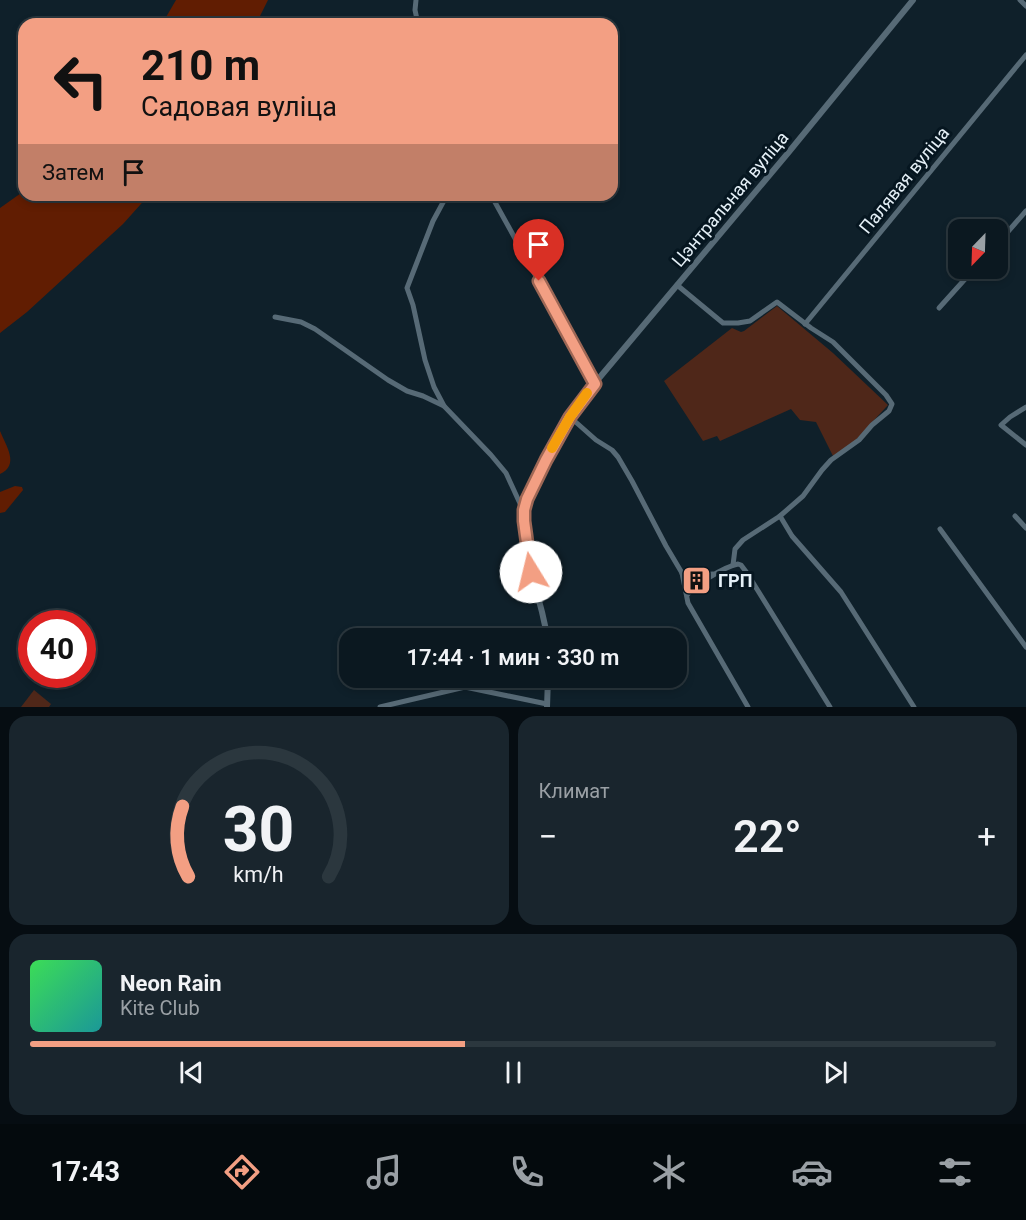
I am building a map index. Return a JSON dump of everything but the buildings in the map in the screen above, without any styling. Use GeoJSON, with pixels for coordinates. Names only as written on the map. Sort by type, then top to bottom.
{"type":"FeatureCollection","features":[{"type":"Feature","properties":{"kind":"street"},"geometry":{"type":"LineString","coordinates":[[416,0],[417,18]]}},
{"type":"Feature","properties":{"kind":"street","name":"Цэнтральная вуліца"},"geometry":{"type":"LineString","coordinates":[[546,628],[529,563],[524,510],[535,480],[570,417],[913,0]]}},
{"type":"Feature","properties":{"kind":"street"},"geometry":{"type":"LineString","coordinates":[[1020,0],[1026,6]]}},
{"type":"Feature","properties":{"kind":"street","name":"Палявая вуліца"},"geometry":{"type":"LineString","coordinates":[[805,324],[1026,55]]}},
{"type":"Feature","properties":{"kind":"street"},"geometry":{"type":"LineString","coordinates":[[444,201],[433,221],[407,288],[425,360],[434,387],[444,406],[506,473],[524,510]]}},
{"type":"Feature","properties":{"kind":"street"},"geometry":{"type":"LineString","coordinates":[[494,201],[595,384]]}},
{"type":"Feature","properties":{"kind":"street"},"geometry":{"type":"LineString","coordinates":[[1008,232],[1026,212]]}},
{"type":"Feature","properties":{"kind":"street"},"geometry":{"type":"LineString","coordinates":[[939,308],[965,279]]}},
{"type":"Feature","properties":{"kind":"street"},"geometry":{"type":"LineString","coordinates":[[677,285],[723,323],[750,321],[777,302],[833,342],[886,395],[892,404],[889,411],[859,440],[831,460],[803,496],[780,516],[742,540],[735,549],[733,565]]}},
{"type":"Feature","properties":{"kind":"street"},"geometry":{"type":"LineString","coordinates":[[275,317],[301,322],[388,380],[407,391],[444,406]]}},
{"type":"Feature","properties":{"kind":"street"},"geometry":{"type":"LineString","coordinates":[[1026,407],[1001,425],[1026,445]]}},
{"type":"Feature","properties":{"kind":"street"},"geometry":{"type":"LineString","coordinates":[[570,417],[618,457],[682,573],[688,603],[748,707]]}},
{"type":"Feature","properties":{"kind":"street"},"geometry":{"type":"LineString","coordinates":[[780,516],[807,555],[841,592],[914,707]]}},
{"type":"Feature","properties":{"kind":"street"},"geometry":{"type":"LineString","coordinates":[[1015,516],[1026,528]]}},
{"type":"Feature","properties":{"kind":"street"},"geometry":{"type":"LineString","coordinates":[[939,529],[1026,647]]}},
{"type":"Feature","properties":{"kind":"street"},"geometry":{"type":"LineString","coordinates":[[687,595],[718,573],[733,565],[741,565],[830,707]]}},
{"type":"Feature","properties":{"kind":"street"},"geometry":{"type":"LineString","coordinates":[[682,573],[706,575],[718,573]]}},
{"type":"Feature","properties":{"kind":"street"},"geometry":{"type":"LineString","coordinates":[[380,707],[465,687],[547,705],[548,688]]}},
{"type":"Feature","properties":{"kind":"shaded area"},"geometry":{"type":"Polygon","coordinates":[[[176,0],[268,0],[259,18],[166,18],[176,0]]]}},
{"type":"Feature","properties":{"kind":"shaded area"},"geometry":{"type":"Polygon","coordinates":[[[18,195],[18,201],[144,201],[123,224],[27,312],[0,333],[0,208],[18,195]]]}},
{"type":"Feature","properties":{"kind":"shaded area"},"geometry":{"type":"Polygon","coordinates":[[[777,306],[833,353],[888,405],[854,442],[833,456],[816,422],[800,420],[791,409],[720,441],[717,436],[703,441],[664,381],[732,328],[744,331],[777,306]]]}},
{"type":"Feature","properties":{"kind":"shaded area"},"geometry":{"type":"Polygon","coordinates":[[[0,431],[10,460],[9,466],[0,474],[0,431]]]}},
{"type":"Feature","properties":{"kind":"shaded area"},"geometry":{"type":"Polygon","coordinates":[[[15,486],[22,487],[23,490],[5,512],[0,513],[0,492],[15,486]]]}},
{"type":"Feature","properties":{"kind":"shaded area"},"geometry":{"type":"Polygon","coordinates":[[[34,690],[51,704],[49,707],[21,707],[34,690]]]}},
{"type":"Feature","properties":{"kind":"slow traffic"},"geometry":{"type":"LineString","coordinates":[[552,448],[587,393]]}},
{"type":"Feature","properties":{"kind":"place","name":"ГРП"},"geometry":{"type":"Point","coordinates":[697,580]}},
{"type":"Feature","properties":{"kind":"route"},"geometry":{"type":"LineString","coordinates":[[531,572],[524,521],[527,499],[570,417],[595,384],[539,281]]}}]}
